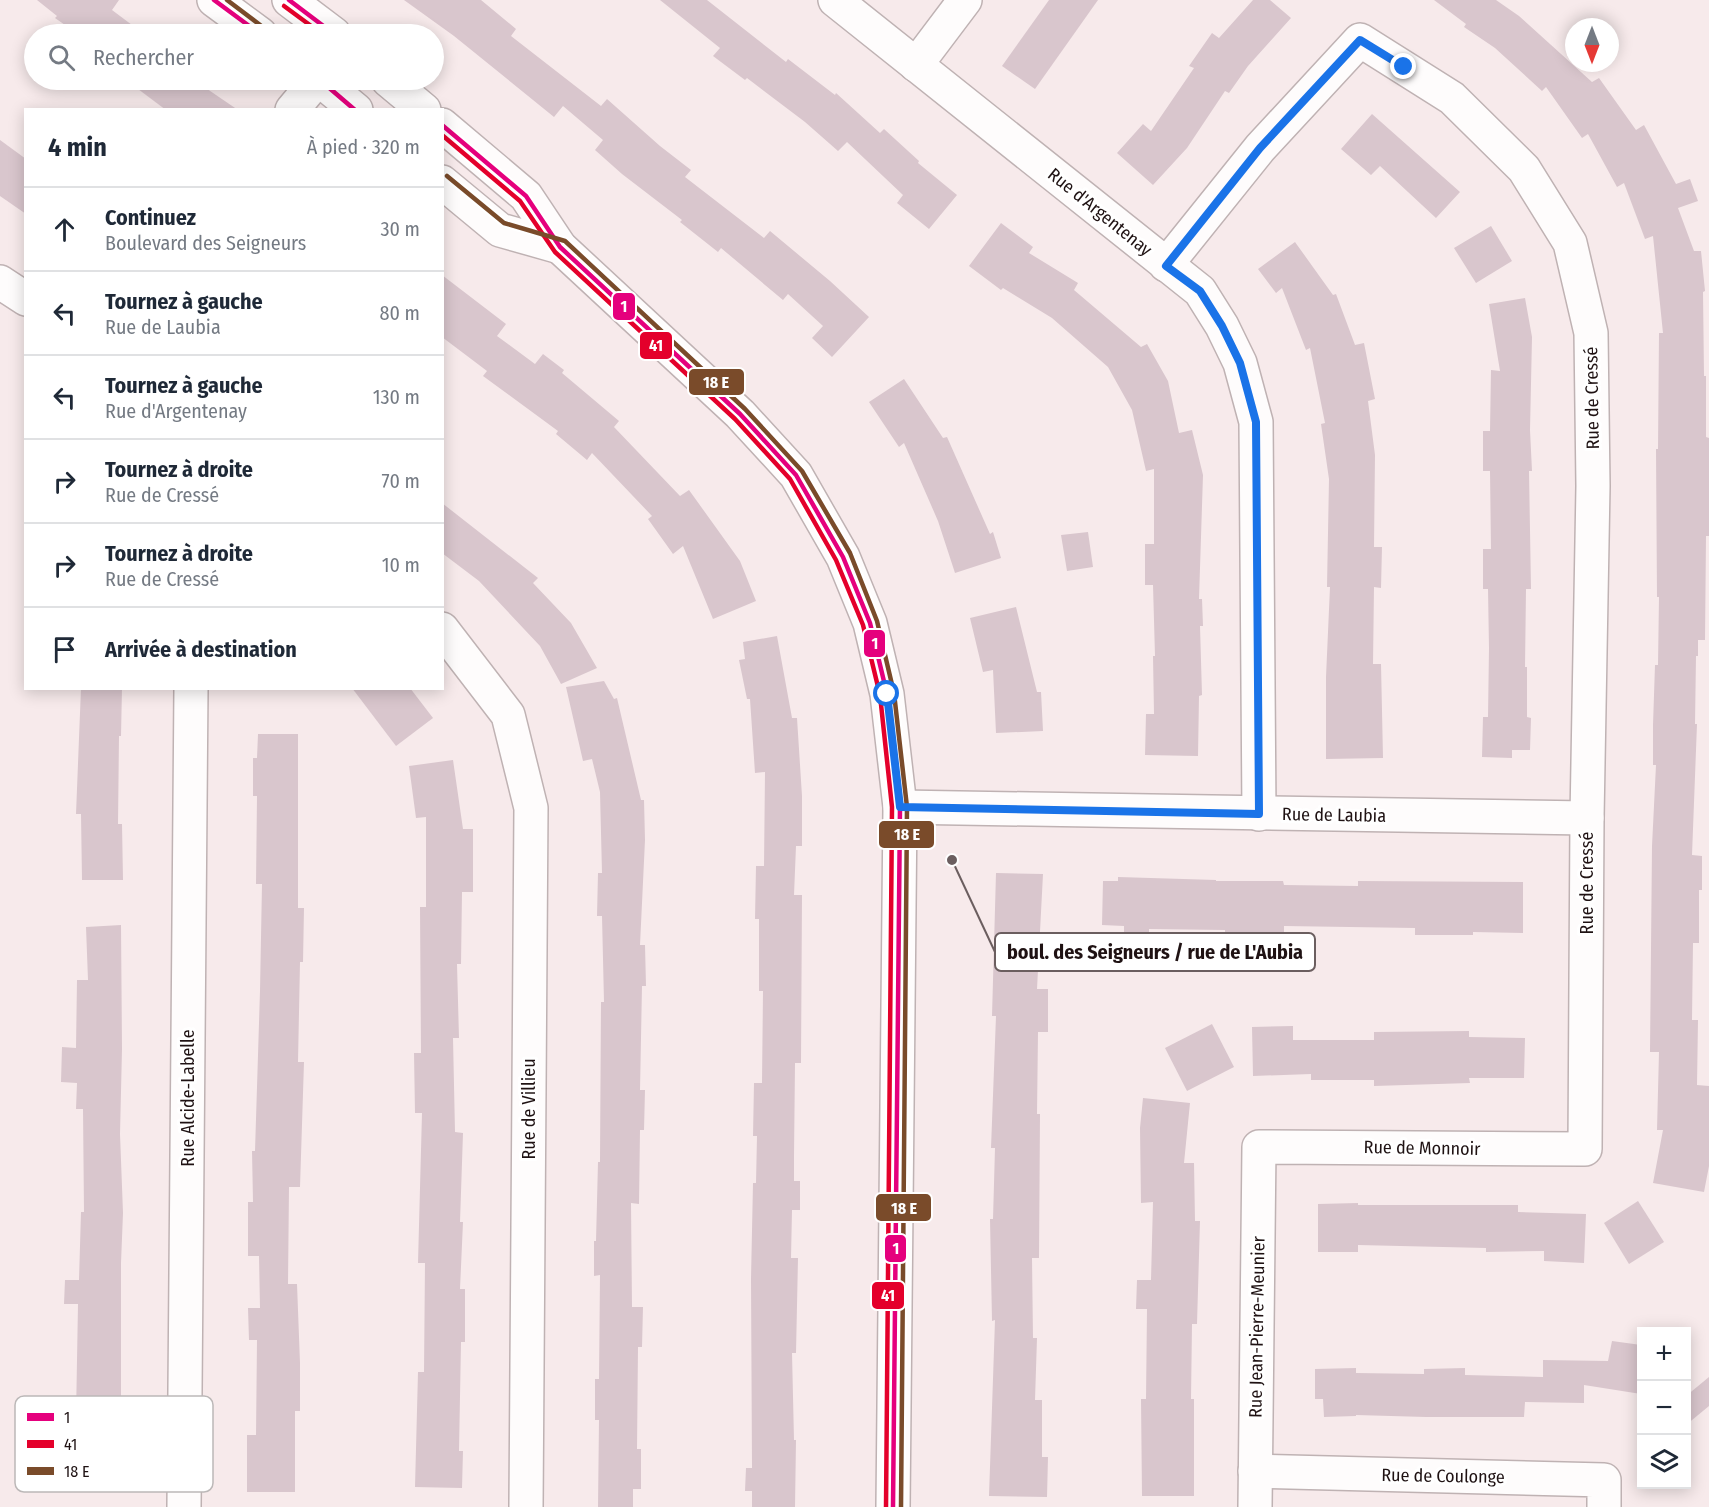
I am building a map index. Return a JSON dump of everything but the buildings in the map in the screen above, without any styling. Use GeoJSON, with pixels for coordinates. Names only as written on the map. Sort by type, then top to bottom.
{"type":"FeatureCollection","features":[{"type":"Feature","properties":{"kind":"street"},"geometry":{"type":"LineString","coordinates":[[214,0],[246,24]]}},
{"type":"Feature","properties":{"kind":"street"},"geometry":{"type":"LineString","coordinates":[[289,0],[321,24]]}},
{"type":"Feature","properties":{"kind":"street","name":"Rue d'Argentenay"},"geometry":{"type":"LineString","coordinates":[[835,0],[1200,291],[1222,326],[1240,363],[1256,422],[1259,814]]}},
{"type":"Feature","properties":{"kind":"street"},"geometry":{"type":"LineString","coordinates":[[916,65],[965,0]]}},
{"type":"Feature","properties":{"kind":"street","name":"Rue de Cressé"},"geometry":{"type":"LineString","coordinates":[[1166,266],[1260,148],[1360,40],[1452,98],[1524,169],[1570,243],[1591,333],[1593,486],[1587,818],[1585,1149]]}},
{"type":"Feature","properties":{"kind":"street"},"geometry":{"type":"LineString","coordinates":[[294,108],[309,90]]}},
{"type":"Feature","properties":{"kind":"street"},"geometry":{"type":"LineString","coordinates":[[331,90],[353,108]]}},
{"type":"Feature","properties":{"kind":"street"},"geometry":{"type":"LineString","coordinates":[[400,90],[422,108]]}},
{"type":"Feature","properties":{"kind":"street"},"geometry":{"type":"LineString","coordinates":[[444,127],[526,196],[560,247],[740,414],[796,475],[843,557],[870,623],[887,694],[900,807],[893,1507]]}},
{"type":"Feature","properties":{"kind":"street"},"geometry":{"type":"LineString","coordinates":[[444,184],[500,230],[560,247]]}},
{"type":"Feature","properties":{"kind":"street"},"geometry":{"type":"LineString","coordinates":[[0,282],[24,298]]}},
{"type":"Feature","properties":{"kind":"street","name":"Rue de Villieu"},"geometry":{"type":"LineString","coordinates":[[444,632],[508,715],[531,808],[526,1507]]}},
{"type":"Feature","properties":{"kind":"street","name":"Rue Alcide-Labelle"},"geometry":{"type":"LineString","coordinates":[[185,1396],[191,690]]}},
{"type":"Feature","properties":{"kind":"street","name":"Rue de Laubia"},"geometry":{"type":"LineString","coordinates":[[900,807],[1587,818]]}},
{"type":"Feature","properties":{"kind":"street","name":"Rue de Monnoir"},"geometry":{"type":"LineString","coordinates":[[1259,1147],[1585,1149]]}},
{"type":"Feature","properties":{"kind":"street","name":"Rue Jean-Pierre-Meunier"},"geometry":{"type":"LineString","coordinates":[[1255,1507],[1259,1147]]}},
{"type":"Feature","properties":{"kind":"street","name":"Rue de Coulonge"},"geometry":{"type":"LineString","coordinates":[[1255,1471],[1604,1480],[1604,1507]]}},
{"type":"Feature","properties":{"kind":"street","name":"Rue Alcide-Labelle"},"geometry":{"type":"LineString","coordinates":[[184,1492],[184,1507]]}},
{"type":"Feature","properties":{"kind":"transit line","name":"1"},"geometry":{"type":"LineString","coordinates":[[214,0],[246,24]]}},
{"type":"Feature","properties":{"kind":"transit line"},"geometry":{"type":"LineString","coordinates":[[227,0],[259,24]]}},
{"type":"Feature","properties":{"kind":"transit line","name":"1"},"geometry":{"type":"LineString","coordinates":[[289,0],[321,24]]}},
{"type":"Feature","properties":{"kind":"transit line","name":"41"},"geometry":{"type":"LineString","coordinates":[[284,6],[308,24]]}},
{"type":"Feature","properties":{"kind":"transit line","name":"1"},"geometry":{"type":"LineString","coordinates":[[332,90],[353,108]]}},
{"type":"Feature","properties":{"kind":"transit line","name":"1"},"geometry":{"type":"LineString","coordinates":[[444,127],[526,196],[560,247],[740,414],[796,475],[843,557],[870,623],[887,694],[900,807],[893,1507]]}},
{"type":"Feature","properties":{"kind":"transit line","name":"41"},"geometry":{"type":"LineString","coordinates":[[444,137],[520,201],[555,252],[735,419],[790,479],[836,560],[863,625],[880,695],[892,807],[886,1507]]}},
{"type":"Feature","properties":{"kind":"transit line"},"geometry":{"type":"LineString","coordinates":[[447,176],[504,223],[565,241],[745,409],[802,471],[850,553],[877,621],[894,693],[907,807],[901,1507]]}},
{"type":"Feature","properties":{"kind":"place","name":"boul. des Seigneurs / rue de L'Aubia"},"geometry":{"type":"Point","coordinates":[952,860]}},
{"type":"Feature","properties":{"kind":"route"},"geometry":{"type":"LineString","coordinates":[[887,694],[900,807],[1259,814],[1256,422],[1240,363],[1222,326],[1200,291],[1166,266],[1260,148],[1360,40],[1404,67]]}}]}
